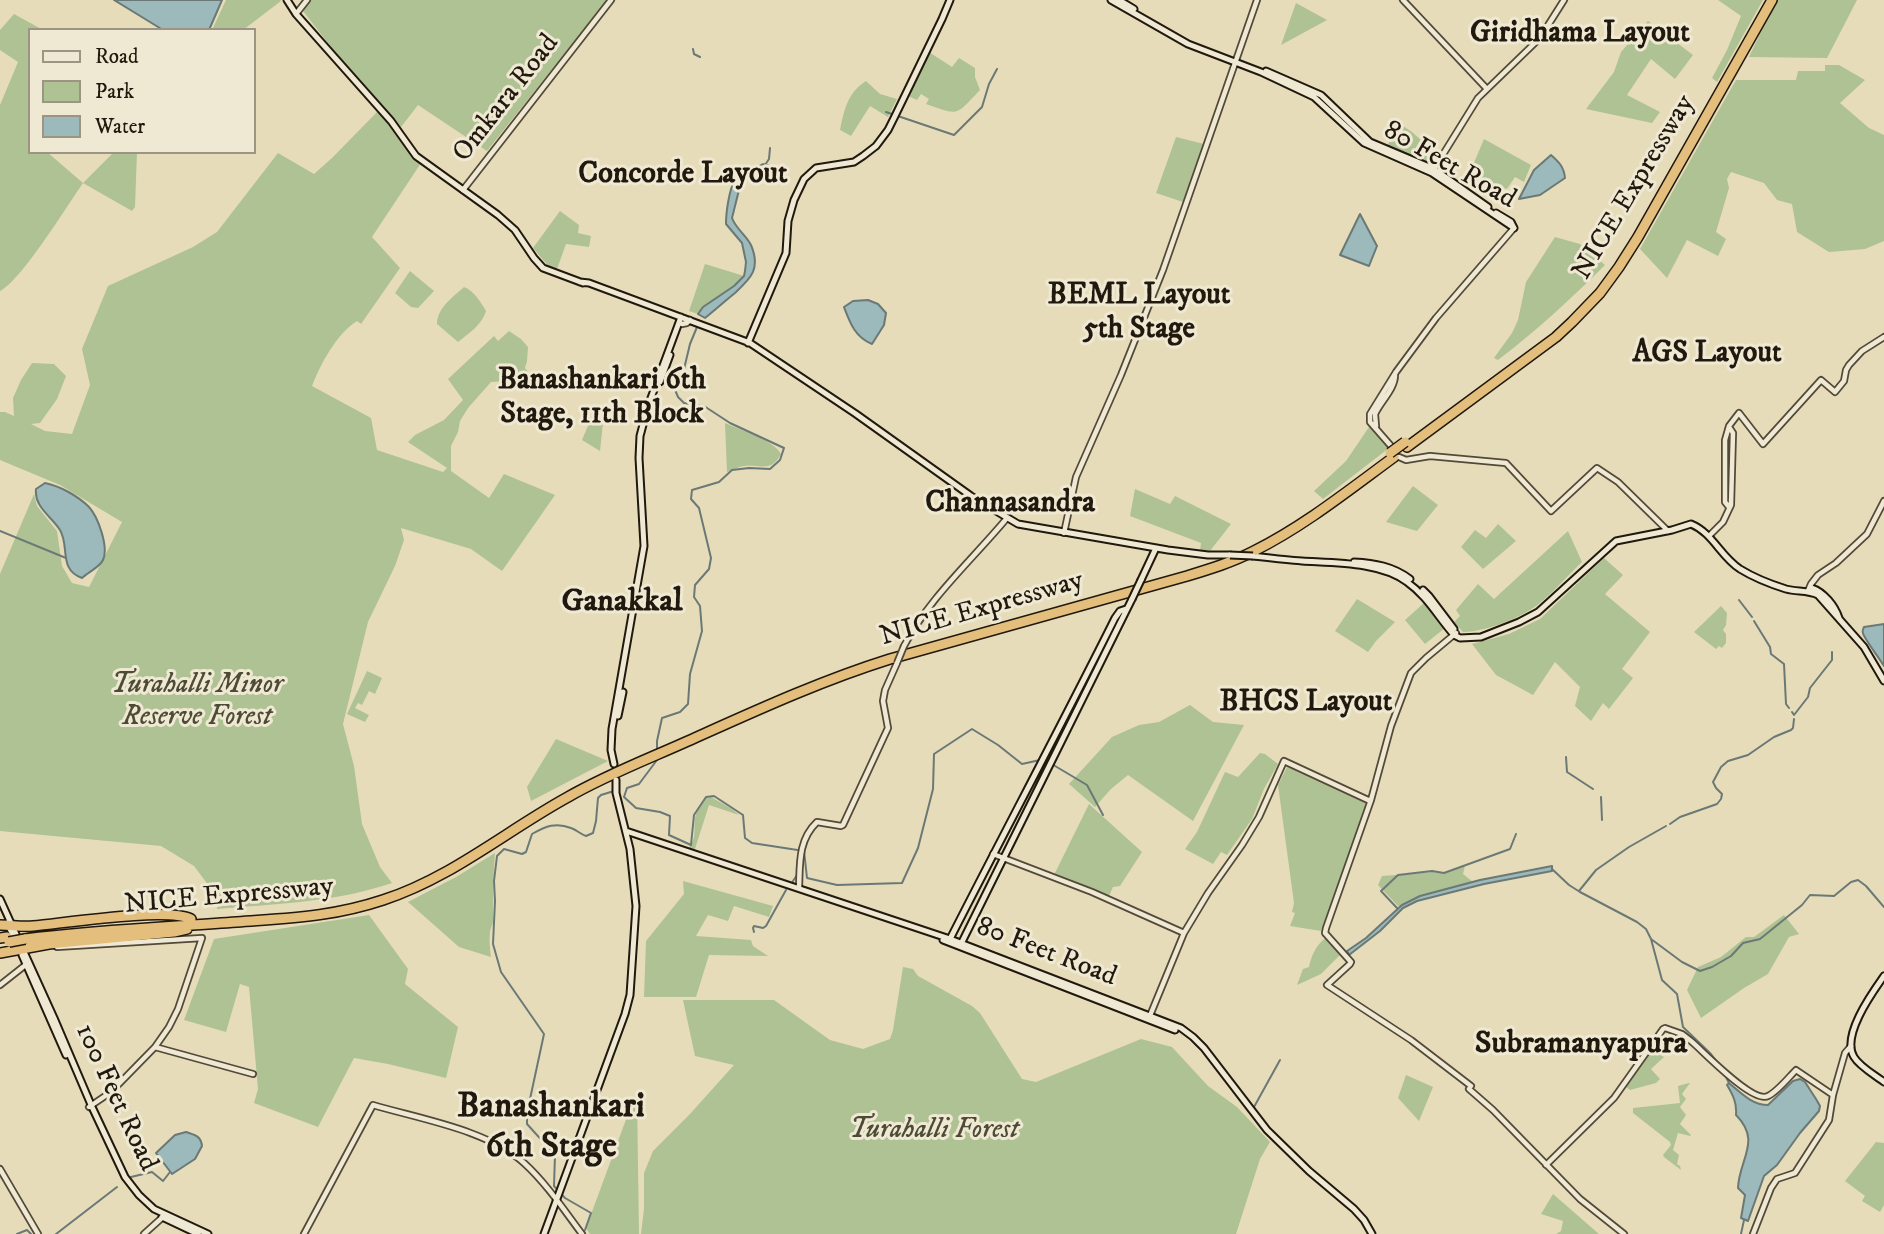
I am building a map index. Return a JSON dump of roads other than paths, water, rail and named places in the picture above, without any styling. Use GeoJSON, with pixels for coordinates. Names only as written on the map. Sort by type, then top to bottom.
{"type":"FeatureCollection","features":[{"type":"Feature","properties":{"kind":"highway","name":"NICE Expressway"},"geometry":{"type":"LineString","coordinates":[[14,939],[77,927],[195,922],[310,912],[383,895],[441,870],[575,788],[850,667],[1215,563],[1248,549],[1289,526],[1406,445],[1570,319],[1616,265],[1770,0]]}},
{"type":"Feature","properties":{"kind":"highway"},"geometry":{"type":"LineString","coordinates":[[0,953],[14,939],[49,944],[174,932],[194,928],[195,922]]}},
{"type":"Feature","properties":{"kind":"main road"},"geometry":{"type":"LineString","coordinates":[[286,0],[391,121],[416,156],[498,215],[515,230],[543,268],[748,343],[856,414],[971,496],[1018,524],[1208,555],[1253,556],[1380,568],[1407,581],[1425,597],[1460,638],[1481,637],[1532,615],[1618,540],[1691,524],[1710,535],[1730,562],[1746,573],[1788,589],[1821,592],[1864,647],[1884,681]]}},
{"type":"Feature","properties":{"kind":"main road"},"geometry":{"type":"LineString","coordinates":[[748,343],[784,252],[785,220],[802,177],[815,166],[857,158],[874,143],[893,115],[948,0]]}},
{"type":"Feature","properties":{"kind":"main road","name":"80 Feet Road"},"geometry":{"type":"LineString","coordinates":[[1111,0],[1188,44],[1236,60],[1314,97],[1364,142],[1432,173],[1514,228]]}},
{"type":"Feature","properties":{"kind":"main road","name":"80 Feet Road"},"geometry":{"type":"LineString","coordinates":[[1119,0],[1188,42],[1321,95],[1370,142],[1434,169],[1511,222],[1514,228]]}},
{"type":"Feature","properties":{"kind":"main road"},"geometry":{"type":"LineString","coordinates":[[614,764],[611,750],[612,729],[644,546],[640,436],[648,406],[686,320]]}},
{"type":"Feature","properties":{"kind":"main road"},"geometry":{"type":"LineString","coordinates":[[960,945],[1004,858],[1046,762],[1115,618],[1120,611],[1126,609],[1132,599],[1156,548]]}},
{"type":"Feature","properties":{"kind":"main road"},"geometry":{"type":"LineString","coordinates":[[949,941],[993,854],[1046,762]]}},
{"type":"Feature","properties":{"kind":"main road"},"geometry":{"type":"LineString","coordinates":[[545,1234],[632,1002],[639,906],[628,834],[617,790]]}},
{"type":"Feature","properties":{"kind":"main road","name":"80 Feet Road"},"geometry":{"type":"LineString","coordinates":[[628,834],[799,888],[949,941],[1185,1034],[1211,1060],[1265,1132],[1353,1210],[1371,1234]]}},
{"type":"Feature","properties":{"kind":"main road","name":"80 Feet Road"},"geometry":{"type":"LineString","coordinates":[[628,834],[949,941]]}},
{"type":"Feature","properties":{"kind":"main road"},"geometry":{"type":"LineString","coordinates":[[0,899],[14,939]]}},
{"type":"Feature","properties":{"kind":"main road"},"geometry":{"type":"LineString","coordinates":[[0,904],[14,939]]}},
{"type":"Feature","properties":{"kind":"main road","name":"100 Feet Road"},"geometry":{"type":"LineString","coordinates":[[14,939],[125,1177],[150,1206],[198,1234]]}},
{"type":"Feature","properties":{"kind":"main road"},"geometry":{"type":"LineString","coordinates":[[1884,976],[1864,1007],[1854,1030],[1851,1046],[1854,1059],[1884,1082]]}},
{"type":"Feature","properties":{"kind":"main road","name":"100 Feet Road"},"geometry":{"type":"LineString","coordinates":[[165,1217],[208,1234]]}},
{"type":"Feature","properties":{"kind":"street"},"geometry":{"type":"LineString","coordinates":[[296,11],[307,0]]}},
{"type":"Feature","properties":{"kind":"street","name":"Omkara Road"},"geometry":{"type":"LineString","coordinates":[[463,190],[611,0]]}},
{"type":"Feature","properties":{"kind":"street"},"geometry":{"type":"LineString","coordinates":[[1064,533],[1076,477],[1163,270],[1257,0]]}},
{"type":"Feature","properties":{"kind":"street"},"geometry":{"type":"LineString","coordinates":[[1403,0],[1487,89]]}},
{"type":"Feature","properties":{"kind":"street"},"geometry":{"type":"LineString","coordinates":[[1434,169],[1478,98],[1540,38],[1564,0]]}},
{"type":"Feature","properties":{"kind":"street"},"geometry":{"type":"LineString","coordinates":[[1514,228],[1448,303],[1395,374],[1369,417],[1370,422],[1393,454],[1406,460],[1430,456],[1506,463],[1551,511],[1597,468],[1618,482],[1666,530]]}},
{"type":"Feature","properties":{"kind":"street"},"geometry":{"type":"LineString","coordinates":[[1710,535],[1723,522],[1731,505],[1734,433],[1729,426],[1739,413],[1763,444],[1821,380],[1835,392],[1849,365],[1862,351],[1884,337]]}},
{"type":"Feature","properties":{"kind":"street"},"geometry":{"type":"LineString","coordinates":[[1809,589],[1818,575],[1842,559],[1867,534],[1884,502]]}},
{"type":"Feature","properties":{"kind":"street"},"geometry":{"type":"LineString","coordinates":[[799,888],[801,852],[808,832],[816,822],[843,825],[889,727],[883,701],[885,690],[914,627],[1007,518]]}},
{"type":"Feature","properties":{"kind":"street"},"geometry":{"type":"LineString","coordinates":[[1455,634],[1411,673],[1391,726],[1371,800],[1325,933],[1350,964],[1327,985],[1411,1040],[1470,1088],[1580,1199],[1624,1234]]}},
{"type":"Feature","properties":{"kind":"street"},"geometry":{"type":"LineString","coordinates":[[1149,1018],[1186,929],[1253,827],[1284,761],[1371,800]]}},
{"type":"Feature","properties":{"kind":"street"},"geometry":{"type":"LineString","coordinates":[[993,854],[1186,929]]}},
{"type":"Feature","properties":{"kind":"street"},"geometry":{"type":"LineString","coordinates":[[14,939],[50,948],[202,938],[178,1009],[169,1027],[155,1047],[111,1092],[90,1106]]}},
{"type":"Feature","properties":{"kind":"street"},"geometry":{"type":"LineString","coordinates":[[0,985],[27,963]]}},
{"type":"Feature","properties":{"kind":"street"},"geometry":{"type":"LineString","coordinates":[[1546,1165],[1614,1098],[1665,1028],[1682,1034],[1746,1090],[1761,1098],[1772,1094],[1796,1070],[1833,1096]]}},
{"type":"Feature","properties":{"kind":"street"},"geometry":{"type":"LineString","coordinates":[[1754,1234],[1770,1188],[1777,1179],[1795,1173],[1829,1120],[1845,1053],[1851,1046]]}},
{"type":"Feature","properties":{"kind":"street"},"geometry":{"type":"LineString","coordinates":[[155,1047],[253,1074]]}},
{"type":"Feature","properties":{"kind":"street"},"geometry":{"type":"LineString","coordinates":[[304,1234],[373,1105],[466,1131],[501,1147],[524,1163],[542,1182],[582,1234]]}},
{"type":"Feature","properties":{"kind":"street"},"geometry":{"type":"LineString","coordinates":[[0,1169],[38,1234]]}},
{"type":"Feature","properties":{"kind":"street"},"geometry":{"type":"LineString","coordinates":[[146,1234],[165,1217]]}},
{"type":"Feature","properties":{"kind":"water"},"geometry":{"type":"Polygon","coordinates":[[[114,0],[222,0],[210,28],[160,28],[114,0]]]}},
{"type":"Feature","properties":{"kind":"water"},"geometry":{"type":"Polygon","coordinates":[[[1551,155],[1561,165],[1565,178],[1540,195],[1519,199],[1534,170],[1551,155]]]}},
{"type":"Feature","properties":{"kind":"water"},"geometry":{"type":"Polygon","coordinates":[[[763,164],[769,166],[746,179],[740,186],[732,218],[751,245],[755,267],[741,288],[705,318],[698,314],[703,307],[744,276],[746,262],[742,243],[726,224],[728,201],[737,178],[763,164]]]}},
{"type":"Feature","properties":{"kind":"water"},"geometry":{"type":"Polygon","coordinates":[[[1360,214],[1377,246],[1369,266],[1340,255],[1360,214]]]}},
{"type":"Feature","properties":{"kind":"water"},"geometry":{"type":"Polygon","coordinates":[[[868,300],[878,304],[886,313],[884,325],[872,344],[857,333],[844,307],[853,301],[868,300]]]}},
{"type":"Feature","properties":{"kind":"water"},"geometry":{"type":"Polygon","coordinates":[[[45,483],[80,499],[89,507],[99,525],[105,548],[103,560],[82,578],[70,569],[60,530],[38,501],[36,489],[45,483]]]}},
{"type":"Feature","properties":{"kind":"water"},"geometry":{"type":"Polygon","coordinates":[[[1884,624],[1884,666],[1863,632],[1864,627],[1884,624]]]}},
{"type":"Feature","properties":{"kind":"water"},"geometry":{"type":"Polygon","coordinates":[[[1552,866],[1552,871],[1417,901],[1403,908],[1380,931],[1349,955],[1347,951],[1366,938],[1402,905],[1420,896],[1480,880],[1552,866]]]}},
{"type":"Feature","properties":{"kind":"water"},"geometry":{"type":"Polygon","coordinates":[[[1800,1079],[1816,1099],[1820,1106],[1819,1111],[1777,1165],[1764,1176],[1748,1221],[1741,1218],[1745,1195],[1738,1188],[1747,1150],[1747,1133],[1744,1124],[1736,1115],[1734,1099],[1727,1085],[1729,1083],[1752,1101],[1768,1105],[1793,1081],[1800,1079]]]}},
{"type":"Feature","properties":{"kind":"water"},"geometry":{"type":"Polygon","coordinates":[[[186,1132],[199,1138],[202,1146],[195,1159],[172,1174],[156,1153],[175,1135],[186,1132]]]}},
{"type":"Feature","properties":{"kind":"waterway"},"geometry":{"type":"LineString","coordinates":[[693,49],[694,54],[700,57]]}},
{"type":"Feature","properties":{"kind":"waterway"},"geometry":{"type":"LineString","coordinates":[[886,112],[954,135],[982,107],[997,69]]}},
{"type":"Feature","properties":{"kind":"waterway"},"geometry":{"type":"LineString","coordinates":[[765,165],[769,159],[770,148]]}},
{"type":"Feature","properties":{"kind":"waterway"},"geometry":{"type":"LineString","coordinates":[[657,751],[662,718],[680,712],[688,704],[690,674],[702,631],[700,606],[694,597],[695,585],[709,569],[711,558],[699,508],[691,499],[692,490],[719,482],[732,470],[770,469],[780,460],[784,448],[730,423],[704,406],[684,403],[678,397],[671,380],[684,369],[697,327]]}},
{"type":"Feature","properties":{"kind":"waterway"},"geometry":{"type":"LineString","coordinates":[[0,531],[66,558]]}},
{"type":"Feature","properties":{"kind":"waterway"},"geometry":{"type":"LineString","coordinates":[[1739,600],[1752,617]]}},
{"type":"Feature","properties":{"kind":"waterway"},"geometry":{"type":"LineString","coordinates":[[1754,621],[1770,647],[1771,654],[1784,664],[1786,704],[1789,708]]}},
{"type":"Feature","properties":{"kind":"waterway"},"geometry":{"type":"LineString","coordinates":[[1792,712],[1794,715],[1808,697],[1810,688],[1832,660],[1832,652]]}},
{"type":"Feature","properties":{"kind":"waterway"},"geometry":{"type":"LineString","coordinates":[[1670,824],[1680,817],[1717,804],[1722,794],[1713,782],[1721,767],[1791,730],[1794,719]]}},
{"type":"Feature","properties":{"kind":"waterway"},"geometry":{"type":"LineString","coordinates":[[657,760],[639,784],[627,788],[624,797],[636,808],[670,816],[669,835],[691,845],[694,815],[706,797],[714,796],[743,815],[745,838],[752,843],[804,851],[807,878],[837,885],[902,883],[918,848],[933,789],[934,754],[972,729],[1022,764],[1040,760]]}},
{"type":"Feature","properties":{"kind":"waterway"},"geometry":{"type":"LineString","coordinates":[[1566,757],[1567,772],[1593,789]]}},
{"type":"Feature","properties":{"kind":"waterway"},"geometry":{"type":"LineString","coordinates":[[1045,760],[1087,785],[1103,815]]}},
{"type":"Feature","properties":{"kind":"waterway"},"geometry":{"type":"LineString","coordinates":[[585,1230],[591,1213],[565,1198],[554,1186],[555,1155],[527,1124],[544,1034],[501,972],[493,944],[494,881],[497,856],[504,849],[522,854],[526,852],[532,834],[542,829],[561,825],[586,836],[593,833],[598,798],[614,791]]}},
{"type":"Feature","properties":{"kind":"waterway"},"geometry":{"type":"LineString","coordinates":[[1601,797],[1602,820]]}},
{"type":"Feature","properties":{"kind":"waterway"},"geometry":{"type":"LineString","coordinates":[[1579,891],[1596,870],[1666,826]]}},
{"type":"Feature","properties":{"kind":"waterway"},"geometry":{"type":"LineString","coordinates":[[1397,908],[1381,891],[1398,875],[1432,871],[1444,873],[1510,849],[1516,834]]}},
{"type":"Feature","properties":{"kind":"waterway"},"geometry":{"type":"LineString","coordinates":[[1552,869],[1580,892],[1637,922],[1646,929],[1651,939],[1682,962],[1700,971],[1731,956],[1743,943],[1760,939],[1802,905],[1810,895],[1834,896],[1851,882],[1858,880],[1884,907]]}},
{"type":"Feature","properties":{"kind":"waterway"},"geometry":{"type":"LineString","coordinates":[[791,884],[797,875]]}},
{"type":"Feature","properties":{"kind":"waterway"},"geometry":{"type":"LineString","coordinates":[[754,932],[754,926],[766,926],[786,890]]}},
{"type":"Feature","properties":{"kind":"waterway"},"geometry":{"type":"LineString","coordinates":[[1651,939],[1662,980],[1677,994],[1683,1027],[1721,1067]]}},
{"type":"Feature","properties":{"kind":"waterway"},"geometry":{"type":"LineString","coordinates":[[1254,1107],[1280,1060]]}},
{"type":"Feature","properties":{"kind":"waterway"},"geometry":{"type":"LineString","coordinates":[[1725,1075],[1729,1083]]}},
{"type":"Feature","properties":{"kind":"waterway"},"geometry":{"type":"LineString","coordinates":[[131,1177],[152,1172],[163,1181],[170,1172]]}},
{"type":"Feature","properties":{"kind":"waterway"},"geometry":{"type":"LineString","coordinates":[[56,1234],[117,1187]]}},
{"type":"Feature","properties":{"kind":"waterway"},"geometry":{"type":"LineString","coordinates":[[1741,1234],[1744,1220]]}},
{"type":"Feature","properties":{"kind":"waterway"},"geometry":{"type":"LineString","coordinates":[[17,1234],[27,1230],[31,1234]]}},
{"type":"Feature","properties":{"kind":"district","name":"Giridhama Layout"},"geometry":{"type":"Point","coordinates":[1580,35]}},
{"type":"Feature","properties":{"kind":"district","name":"Concorde Layout"},"geometry":{"type":"Point","coordinates":[683,176]}},
{"type":"Feature","properties":{"kind":"district","name":"BEML Layout 5th Stage"},"geometry":{"type":"Point","coordinates":[1139,314]}},
{"type":"Feature","properties":{"kind":"district","name":"AGS Layout"},"geometry":{"type":"Point","coordinates":[1707,355]}},
{"type":"Feature","properties":{"kind":"district","name":"Banashankari 6th Stage, 11th Block"},"geometry":{"type":"Point","coordinates":[602,399]}},
{"type":"Feature","properties":{"kind":"district","name":"Channasandra"},"geometry":{"type":"Point","coordinates":[1010,505]}},
{"type":"Feature","properties":{"kind":"district","name":"Ganakkal"},"geometry":{"type":"Point","coordinates":[622,603]}},
{"type":"Feature","properties":{"kind":"district","name":"BHCS Layout"},"geometry":{"type":"Point","coordinates":[1306,704]}},
{"type":"Feature","properties":{"kind":"district","name":"Subramanyapura"},"geometry":{"type":"Point","coordinates":[1581,1045]}},
{"type":"Feature","properties":{"kind":"district","name":"Banashankari 6th Stage"},"geometry":{"type":"Point","coordinates":[551,1129]}},
{"type":"Feature","properties":{"kind":"park label","name":"Turahalli Minor Reserve Forest"},"geometry":{"type":"Point","coordinates":[197,702]}},
{"type":"Feature","properties":{"kind":"park label","name":"Turahalli Forest"},"geometry":{"type":"Point","coordinates":[934,1131]}}]}
